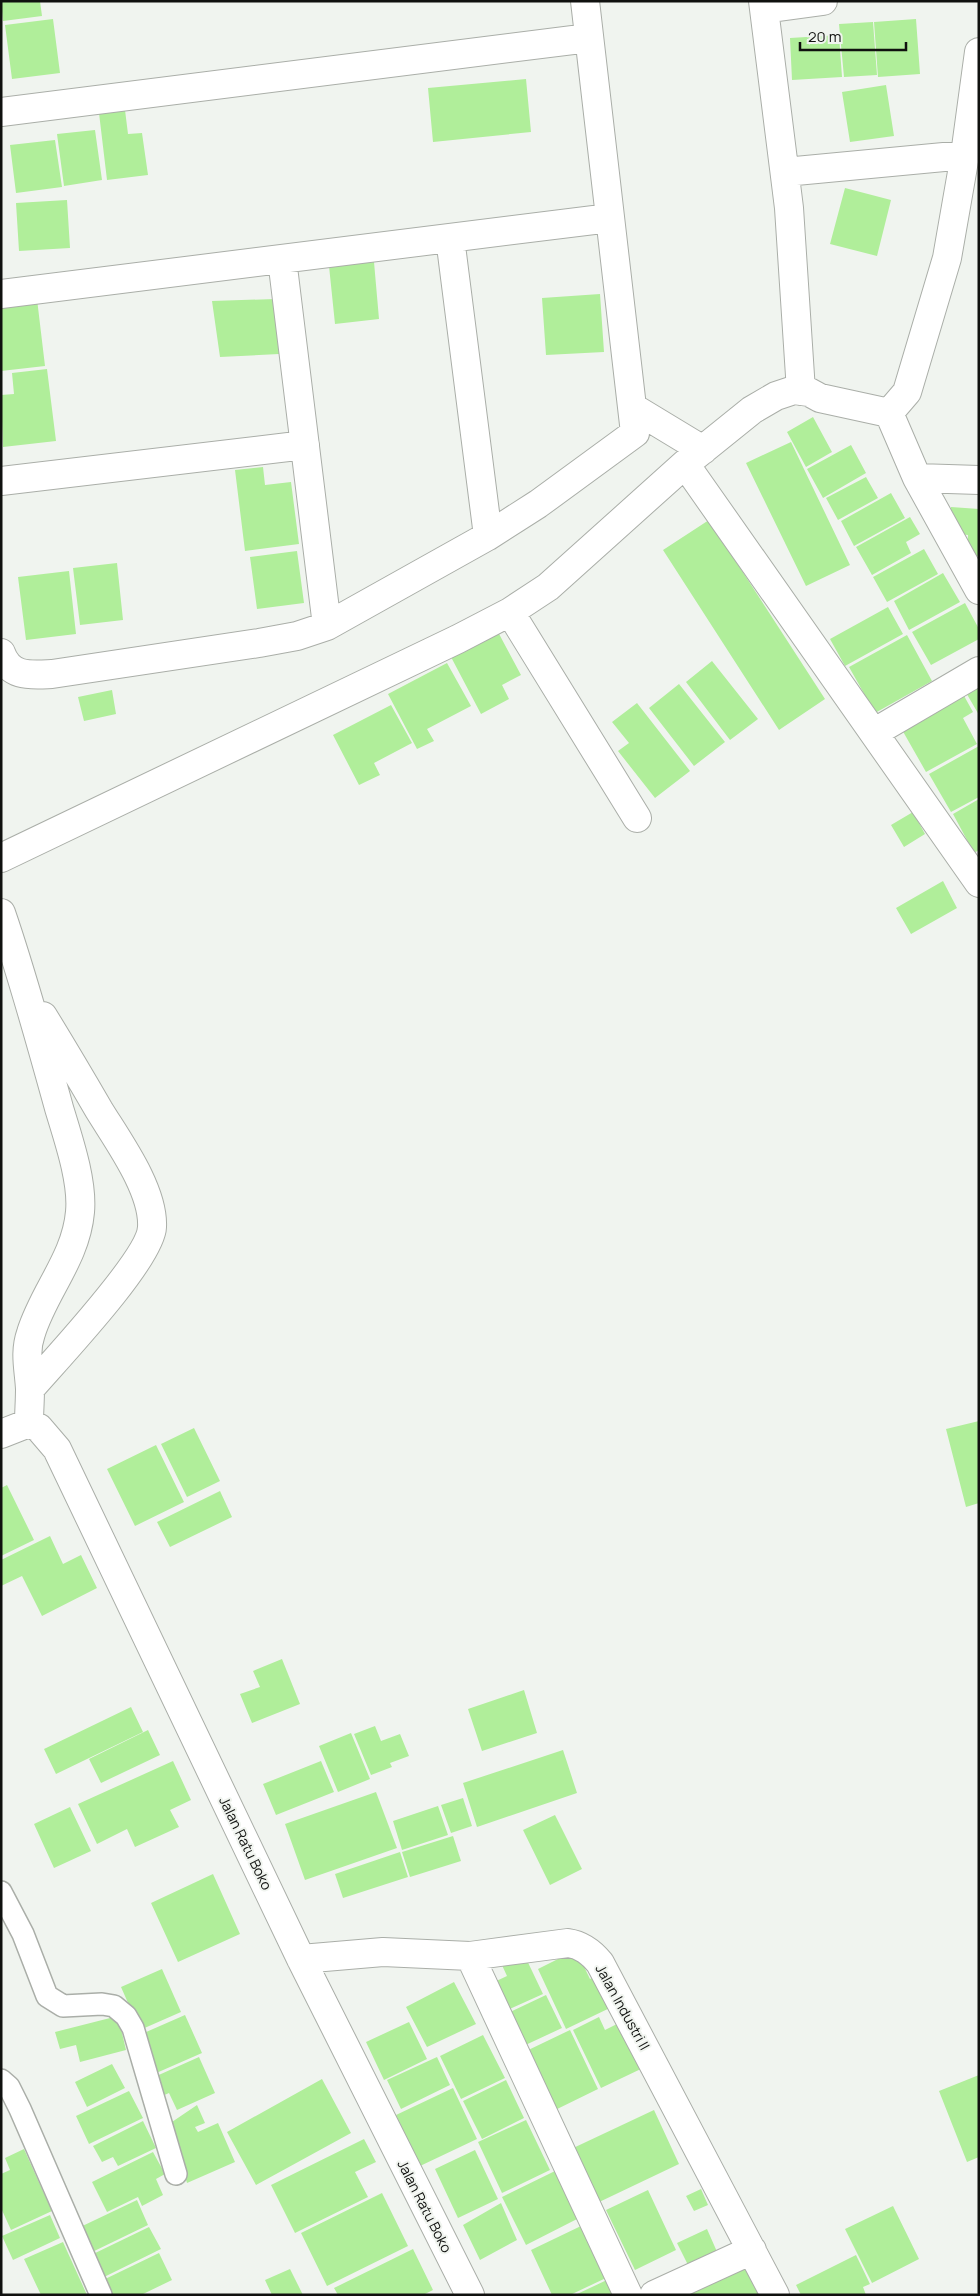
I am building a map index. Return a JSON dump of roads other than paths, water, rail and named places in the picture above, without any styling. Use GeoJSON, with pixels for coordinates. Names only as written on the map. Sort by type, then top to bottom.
{"type":"FeatureCollection","features":[{"type":"Feature","properties":{"kind":"street"},"geometry":{"type":"LineString","coordinates":[[1,653],[3,660],[15,672],[27,676],[52,674],[259,643],[297,636],[327,626],[488,536],[538,504],[635,433],[585,1]]}},
{"type":"Feature","properties":{"kind":"street"},"geometry":{"type":"LineString","coordinates":[[802,391],[785,172],[763,5],[823,1]]}},
{"type":"Feature","properties":{"kind":"street"},"geometry":{"type":"LineString","coordinates":[[1,112],[589,38]]}},
{"type":"Feature","properties":{"kind":"street"},"geometry":{"type":"LineString","coordinates":[[889,413],[907,392],[947,258],[965,155],[979,52]]}},
{"type":"Feature","properties":{"kind":"street"},"geometry":{"type":"LineString","coordinates":[[785,172],[965,155]]}},
{"type":"Feature","properties":{"kind":"street"},"geometry":{"type":"LineString","coordinates":[[1,294],[610,218]]}},
{"type":"Feature","properties":{"kind":"street"},"geometry":{"type":"LineString","coordinates":[[450,238],[488,536]]}},
{"type":"Feature","properties":{"kind":"street"},"geometry":{"type":"LineString","coordinates":[[282,259],[327,626]]}},
{"type":"Feature","properties":{"kind":"street"},"geometry":{"type":"LineString","coordinates":[[1,858],[458,640],[510,612],[548,587],[694,457],[752,410],[768,401],[794,390],[809,392],[820,398],[889,413]]}},
{"type":"Feature","properties":{"kind":"street"},"geometry":{"type":"LineString","coordinates":[[632,406],[694,457],[875,732],[979,883]]}},
{"type":"Feature","properties":{"kind":"street"},"geometry":{"type":"LineString","coordinates":[[889,413],[917,478],[979,590]]}},
{"type":"Feature","properties":{"kind":"street"},"geometry":{"type":"LineString","coordinates":[[1,481],[305,445]]}},
{"type":"Feature","properties":{"kind":"street"},"geometry":{"type":"LineString","coordinates":[[917,478],[979,480]]}},
{"type":"Feature","properties":{"kind":"street"},"geometry":{"type":"LineString","coordinates":[[510,612],[636,818]]}},
{"type":"Feature","properties":{"kind":"street"},"geometry":{"type":"LineString","coordinates":[[875,732],[979,671]]}},
{"type":"Feature","properties":{"kind":"street"},"geometry":{"type":"LineString","coordinates":[[1,913],[25,984],[70,1145],[80,1191],[81,1210],[78,1233],[68,1260],[44,1302],[30,1334],[25,1359],[30,1389],[28,1423],[1,1434]]}},
{"type":"Feature","properties":{"kind":"street"},"geometry":{"type":"LineString","coordinates":[[25,984],[137,1174],[148,1202],[152,1227],[148,1242],[126,1276],[30,1389]]}},
{"type":"Feature","properties":{"kind":"street","name":"Jalan Ratu Boko"},"geometry":{"type":"LineString","coordinates":[[28,1423],[39,1428],[57,1449],[302,1959],[470,2295]]}},
{"type":"Feature","properties":{"kind":"street","name":"Jalan Industri II"},"geometry":{"type":"LineString","coordinates":[[302,1959],[383,1952],[470,1956],[568,1943],[578,1945],[592,1954],[600,1963],[775,2295]]}},
{"type":"Feature","properties":{"kind":"street"},"geometry":{"type":"LineString","coordinates":[[470,1956],[628,2295]]}},
{"type":"Feature","properties":{"kind":"street"},"geometry":{"type":"LineString","coordinates":[[654,2295],[752,2250]]}},
{"type":"Feature","properties":{"kind":"lane"},"geometry":{"type":"LineString","coordinates":[[1,1892],[33,1956],[47,1996],[63,2006],[102,2004],[114,2006],[126,2016],[134,2028],[176,2174]]}},
{"type":"Feature","properties":{"kind":"lane"},"geometry":{"type":"LineString","coordinates":[[1,2080],[9,2087],[20,2110],[101,2295]]}}]}
